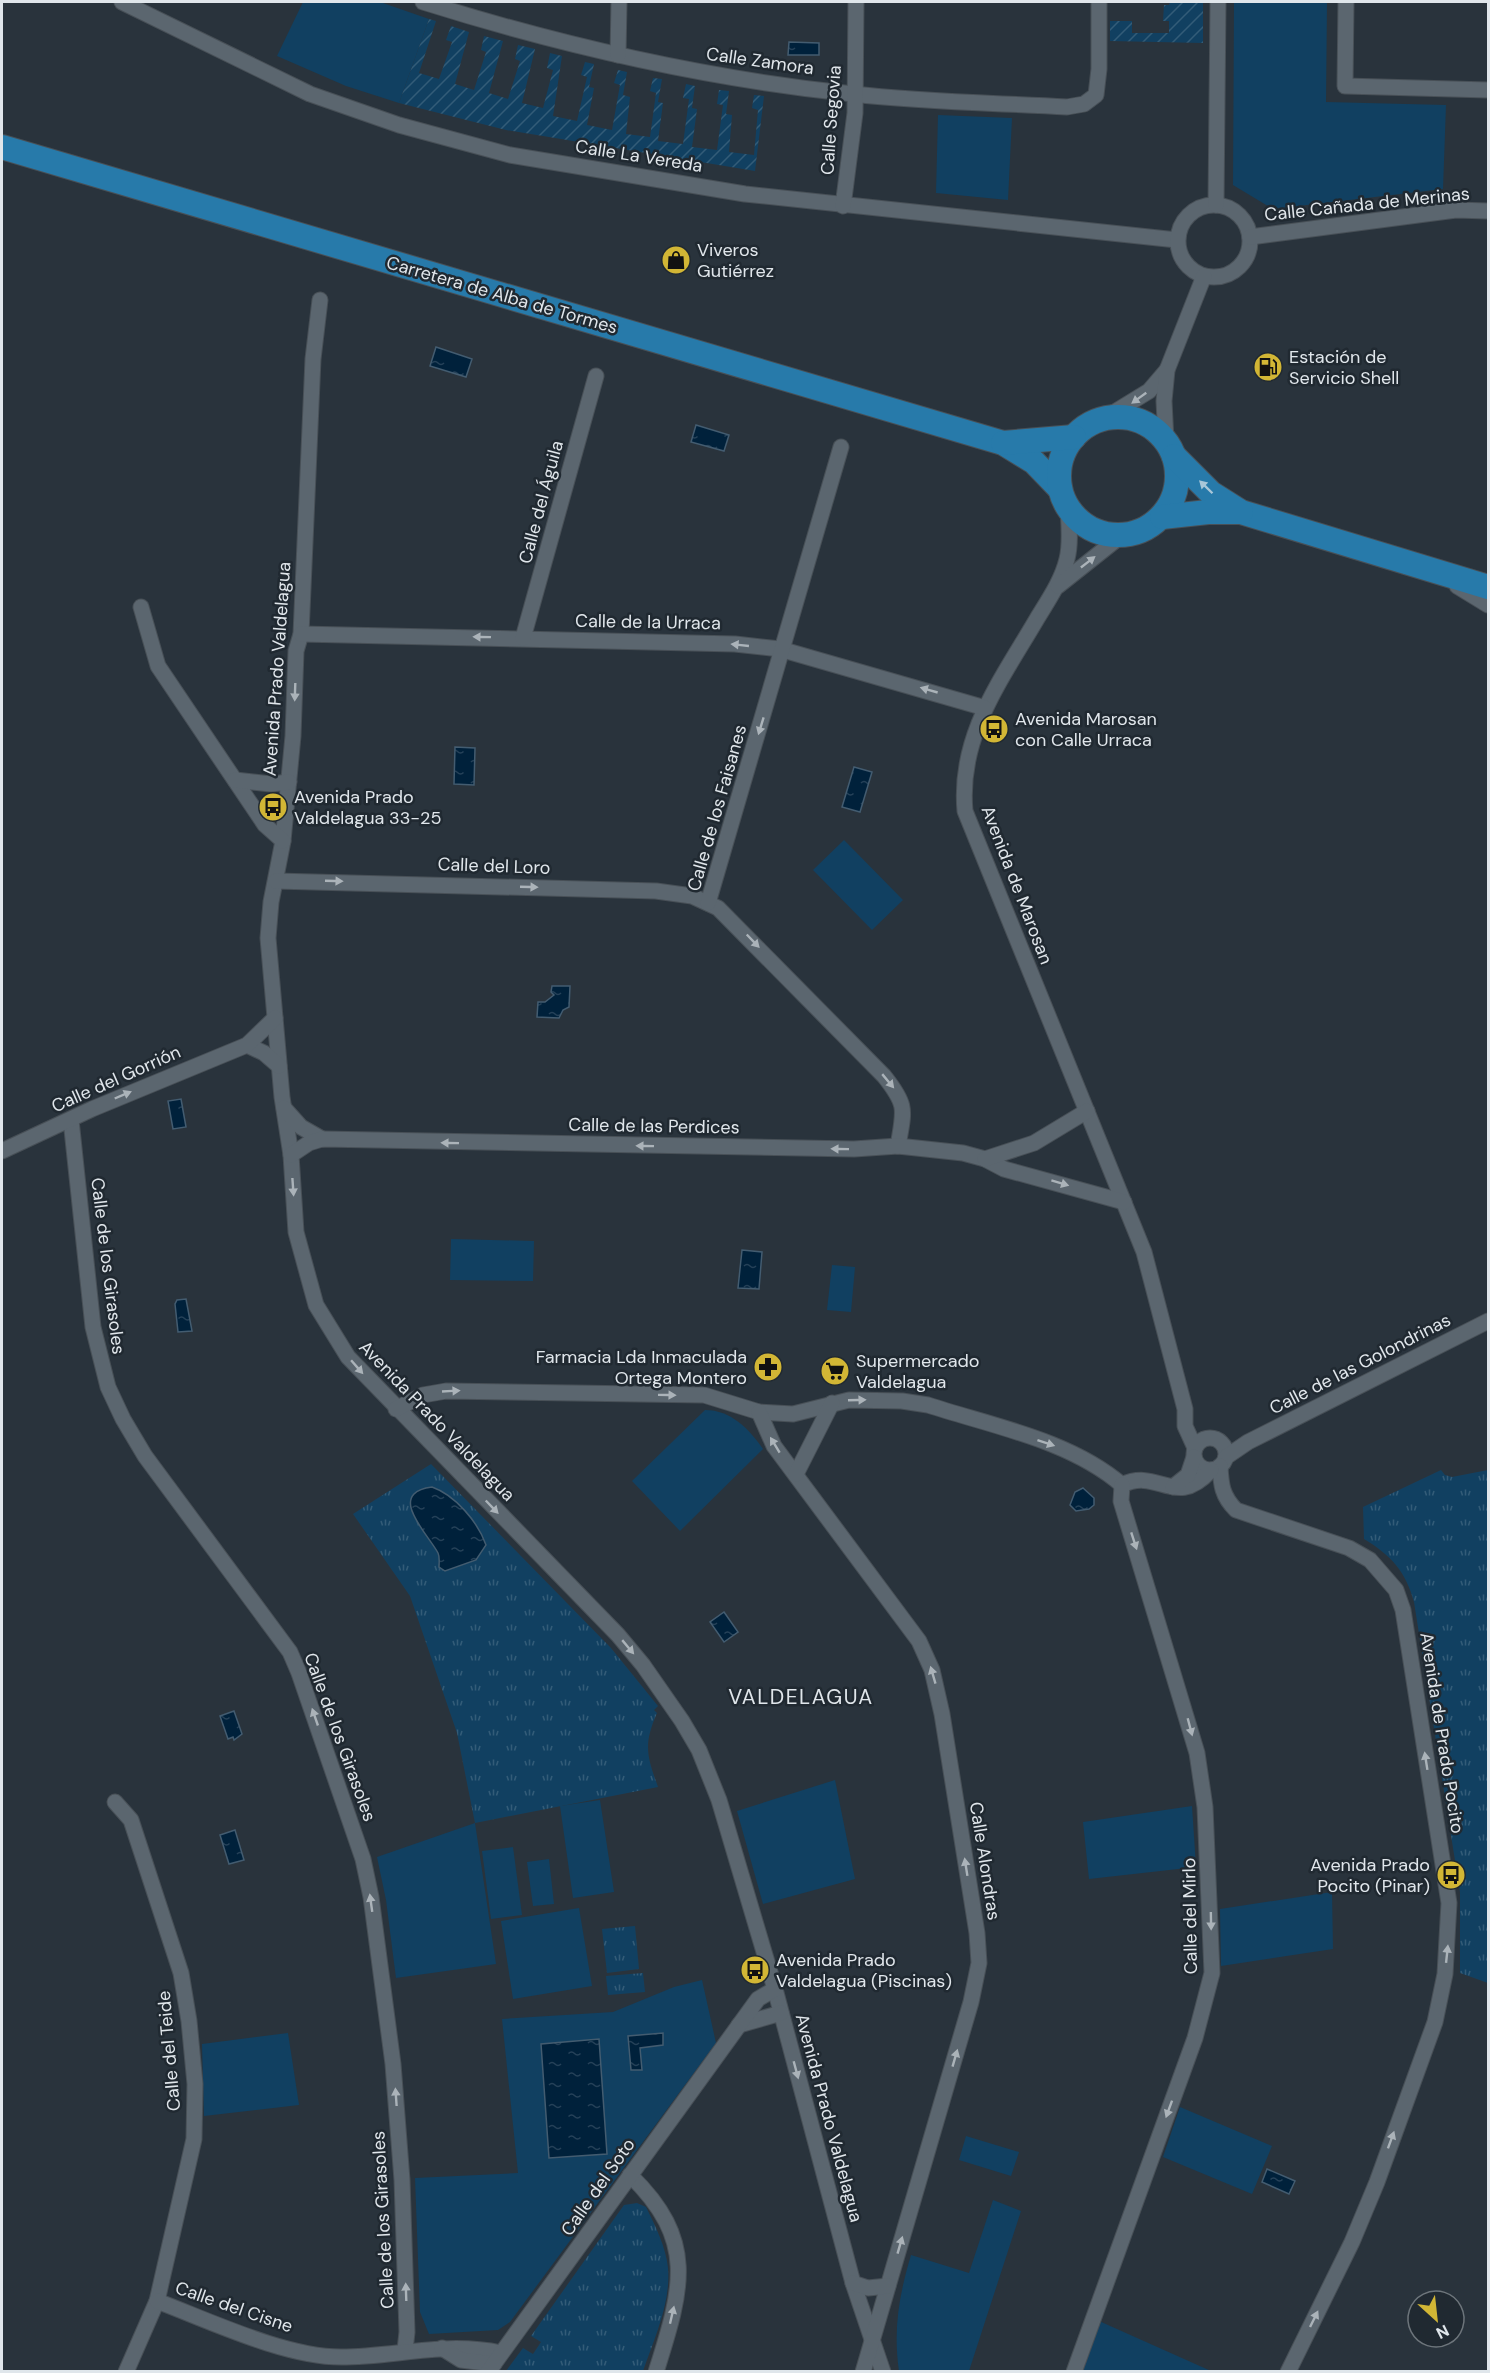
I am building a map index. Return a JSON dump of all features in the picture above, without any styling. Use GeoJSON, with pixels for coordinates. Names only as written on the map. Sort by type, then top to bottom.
{"type":"FeatureCollection","features":[{"type":"Feature","properties":{"kind":"main road","name":"Carretera de Alba de Tormes"},"geometry":{"type":"LineString","coordinates":[[2,147],[1003,443],[1034,462],[1064,499]]}},
{"type":"Feature","properties":{"kind":"main road"},"geometry":{"type":"LineString","coordinates":[[1170,448],[1178,478],[1173,500],[1162,517],[1141,532],[1121,536],[1098,533],[1081,523],[1064,499],[1059,470],[1064,452],[1074,437],[1088,425],[1105,418],[1131,418],[1150,426],[1211,493],[1242,512],[1488,587]]}},
{"type":"Feature","properties":{"kind":"main road","name":"Carretera de Alba de Tormes"},"geometry":{"type":"LineString","coordinates":[[1003,443],[1074,437]]}},
{"type":"Feature","properties":{"kind":"main road"},"geometry":{"type":"LineString","coordinates":[[1162,517],[1208,512],[1242,512]]}},
{"type":"Feature","properties":{"kind":"street","name":"Calle La Vereda"},"geometry":{"type":"LineString","coordinates":[[122,2],[310,94],[399,125],[522,157],[746,194],[1177,240]]}},
{"type":"Feature","properties":{"kind":"street","name":"Calle Zamora"},"geometry":{"type":"LineString","coordinates":[[423,2],[618,55],[707,74],[854,94],[1067,107],[1084,104],[1096,95],[1099,69],[1099,2]]}},
{"type":"Feature","properties":{"kind":"street"},"geometry":{"type":"LineString","coordinates":[[618,55],[619,2]]}},
{"type":"Feature","properties":{"kind":"street","name":"Calle Segovia"},"geometry":{"type":"LineString","coordinates":[[843,206],[855,112],[856,2]]}},
{"type":"Feature","properties":{"kind":"street"},"geometry":{"type":"LineString","coordinates":[[1216,205],[1218,2]]}},
{"type":"Feature","properties":{"kind":"street"},"geometry":{"type":"LineString","coordinates":[[1346,2],[1345,86],[1488,90]]}},
{"type":"Feature","properties":{"kind":"street"},"geometry":{"type":"LineString","coordinates":[[1216,205],[1233,210],[1245,223],[1250,237],[1248,254],[1233,272],[1219,277],[1204,276],[1184,263],[1177,240],[1181,226],[1189,214],[1202,207],[1216,205]]}},
{"type":"Feature","properties":{"kind":"street","name":"Calle Cañada de Merinas"},"geometry":{"type":"LineString","coordinates":[[1250,237],[1456,210],[1488,211]]}},
{"type":"Feature","properties":{"kind":"street"},"geometry":{"type":"LineString","coordinates":[[1170,448],[1164,401],[1167,370],[1204,276]]}},
{"type":"Feature","properties":{"kind":"street","name":"Avenida Prado Valdelagua"},"geometry":{"type":"LineString","coordinates":[[320,300],[313,359],[302,634],[296,651],[289,782],[283,841],[268,938],[279,1066],[291,1155],[296,1232],[316,1305],[328,1328],[348,1357],[618,1635],[643,1665],[699,1750],[719,1800],[775,1989],[853,2283],[883,2372]]}},
{"type":"Feature","properties":{"kind":"street"},"geometry":{"type":"LineString","coordinates":[[1105,418],[1149,391],[1167,370]]}},
{"type":"Feature","properties":{"kind":"street","name":"Calle del Águila"},"geometry":{"type":"LineString","coordinates":[[523,638],[596,376]]}},
{"type":"Feature","properties":{"kind":"street","name":"Calle de los Faisanes"},"geometry":{"type":"LineString","coordinates":[[841,447],[780,649],[776,678],[708,903],[718,908],[746,934],[884,1076],[900,1096],[904,1114],[898,1146]]}},
{"type":"Feature","properties":{"kind":"street","name":"Avenida de Marosan"},"geometry":{"type":"LineString","coordinates":[[1064,499],[1067,559],[1056,588],[985,708],[973,734],[964,769],[965,811],[1124,1202]]}},
{"type":"Feature","properties":{"kind":"street","name":"Avenida de Marosan"},"geometry":{"type":"LineString","coordinates":[[1056,588],[1121,536]]}},
{"type":"Feature","properties":{"kind":"street"},"geometry":{"type":"LineString","coordinates":[[1419,566],[1488,605]]}},
{"type":"Feature","properties":{"kind":"street"},"geometry":{"type":"LineString","coordinates":[[141,607],[158,666],[265,825],[283,841]]}},
{"type":"Feature","properties":{"kind":"street","name":"Calle de la Urraca"},"geometry":{"type":"LineString","coordinates":[[302,634],[735,644],[780,649],[985,708]]}},
{"type":"Feature","properties":{"kind":"street"},"geometry":{"type":"LineString","coordinates":[[235,780],[271,784],[289,782]]}},
{"type":"Feature","properties":{"kind":"street","name":"Calle del Loro"},"geometry":{"type":"LineString","coordinates":[[276,881],[656,891],[692,896],[708,903]]}},
{"type":"Feature","properties":{"kind":"street","name":"Calle del Gorrión"},"geometry":{"type":"LineString","coordinates":[[2,1151],[92,1108],[247,1045],[275,1018]]}},
{"type":"Feature","properties":{"kind":"street"},"geometry":{"type":"LineString","coordinates":[[247,1045],[264,1053],[279,1066]]}},
{"type":"Feature","properties":{"kind":"street"},"geometry":{"type":"LineString","coordinates":[[284,1108],[301,1127],[322,1139]]}},
{"type":"Feature","properties":{"kind":"street","name":"Calle de las Perdices"},"geometry":{"type":"LineString","coordinates":[[985,1159],[1028,1146],[1088,1112]]}},
{"type":"Feature","properties":{"kind":"street","name":"Calle de los Girasoles"},"geometry":{"type":"LineString","coordinates":[[71,1120],[93,1327],[108,1387],[123,1419],[145,1456],[290,1652],[299,1672],[363,1859],[393,2064],[402,2180],[407,2332],[405,2350]]}},
{"type":"Feature","properties":{"kind":"street","name":"Calle de las Perdices"},"geometry":{"type":"LineString","coordinates":[[291,1155],[309,1143],[322,1139],[854,1149],[898,1146],[985,1159],[1004,1169],[1124,1202]]}},
{"type":"Feature","properties":{"kind":"street"},"geometry":{"type":"LineString","coordinates":[[1028,1146],[1025,1158],[1028,1174]]}},
{"type":"Feature","properties":{"kind":"street"},"geometry":{"type":"LineString","coordinates":[[1124,1202],[1144,1252],[1185,1409],[1185,1426],[1194,1453],[1200,1467],[1217,1455]]}},
{"type":"Feature","properties":{"kind":"street","name":"Calle de las Golondrinas"},"geometry":{"type":"LineString","coordinates":[[1217,1455],[1248,1442],[1488,1321]]}},
{"type":"Feature","properties":{"kind":"street"},"geometry":{"type":"LineString","coordinates":[[396,1409],[423,1395],[474,1390],[704,1395],[759,1412],[793,1414],[832,1403],[871,1400],[928,1405],[1075,1452],[1103,1469],[1122,1485],[1138,1479],[1186,1489],[1199,1483],[1217,1455]]}},
{"type":"Feature","properties":{"kind":"street"},"geometry":{"type":"LineString","coordinates":[[796,1474],[832,1403]]}},
{"type":"Feature","properties":{"kind":"street"},"geometry":{"type":"LineString","coordinates":[[1185,1409],[1217,1455]]}},
{"type":"Feature","properties":{"kind":"street","name":"Calle Alondras"},"geometry":{"type":"LineString","coordinates":[[759,1412],[774,1446],[919,1641],[932,1670],[942,1714],[980,1954],[971,2002],[863,2372]]}},
{"type":"Feature","properties":{"kind":"street"},"geometry":{"type":"LineString","coordinates":[[1194,1453],[1217,1455]]}},
{"type":"Feature","properties":{"kind":"street"},"geometry":{"type":"LineString","coordinates":[[1173,1487],[1188,1475],[1194,1453]]}},
{"type":"Feature","properties":{"kind":"street","name":"Avenida de Prado Pocito"},"geometry":{"type":"LineString","coordinates":[[1217,1455],[1221,1490],[1226,1500],[1236,1509],[1349,1548],[1370,1560],[1396,1590],[1402,1611],[1449,1903],[1445,1974],[1435,2022],[1352,2242],[1288,2372]]}},
{"type":"Feature","properties":{"kind":"street","name":"Calle del Mirlo"},"geometry":{"type":"LineString","coordinates":[[1074,2372],[1195,2038],[1212,1973],[1209,1865],[1200,1769],[1190,1724],[1121,1501],[1122,1485]]}},
{"type":"Feature","properties":{"kind":"street","name":"Calle del Teide"},"geometry":{"type":"LineString","coordinates":[[116,1802],[131,1820],[181,1973],[189,2021],[195,2084],[194,2139],[157,2301],[126,2372]]}},
{"type":"Feature","properties":{"kind":"street","name":"Calle del Soto"},"geometry":{"type":"LineString","coordinates":[[494,2363],[758,1999],[775,1989]]}},
{"type":"Feature","properties":{"kind":"street"},"geometry":{"type":"LineString","coordinates":[[739,2025],[781,2013]]}},
{"type":"Feature","properties":{"kind":"street"},"geometry":{"type":"LineString","coordinates":[[630,2175],[653,2197],[669,2224],[679,2254],[678,2286],[656,2372]]}},
{"type":"Feature","properties":{"kind":"street"},"geometry":{"type":"LineString","coordinates":[[853,2283],[868,2288],[888,2286]]}},
{"type":"Feature","properties":{"kind":"street","name":"Calle del Cisne"},"geometry":{"type":"LineString","coordinates":[[157,2301],[259,2339],[339,2357],[379,2355],[405,2350],[473,2347],[494,2363]]}},
{"type":"Feature","properties":{"kind":"street"},"geometry":{"type":"LineString","coordinates":[[442,2348],[463,2366],[494,2363]]}},
{"type":"Feature","properties":{"kind":"green space"},"geometry":{"type":"Polygon","coordinates":[[[303,2],[380,2],[429,19],[399,103],[346,86],[277,56],[303,2]]]}},
{"type":"Feature","properties":{"kind":"green space"},"geometry":{"type":"Polygon","coordinates":[[[1170,2],[1203,2],[1203,43],[1110,41],[1110,21],[1132,21],[1132,33],[1169,33],[1169,21],[1163,21],[1164,5],[1169,5],[1170,2]]]}},
{"type":"Feature","properties":{"kind":"green space"},"geometry":{"type":"Polygon","coordinates":[[[1234,2],[1327,2],[1326,102],[1446,105],[1443,189],[1273,209],[1233,185],[1234,2]]]}},
{"type":"Feature","properties":{"kind":"green space"},"geometry":{"type":"Polygon","coordinates":[[[429,19],[436,21],[419,73],[439,79],[452,42],[446,40],[451,26],[469,32],[455,84],[474,90],[486,52],[481,50],[484,36],[503,41],[489,93],[508,99],[520,61],[515,59],[518,45],[535,49],[522,103],[543,108],[553,70],[547,68],[550,53],[562,56],[553,116],[577,121],[587,77],[581,75],[585,62],[594,64],[589,87],[594,88],[587,125],[612,130],[620,85],[614,83],[618,70],[627,72],[623,95],[630,97],[626,134],[650,137],[656,93],[650,91],[653,78],[662,79],[658,102],[663,103],[658,141],[683,144],[689,99],[683,98],[686,84],[695,86],[692,108],[697,109],[692,147],[717,150],[723,105],[717,104],[719,90],[729,91],[726,114],[732,115],[729,152],[754,155],[758,110],[752,108],[754,95],[764,96],[755,171],[506,130],[399,103],[429,19]]]}},
{"type":"Feature","properties":{"kind":"green space"},"geometry":{"type":"Polygon","coordinates":[[[938,115],[1012,118],[1008,200],[936,193],[938,115]]]}},
{"type":"Feature","properties":{"kind":"green space"},"geometry":{"type":"Polygon","coordinates":[[[844,840],[903,900],[872,930],[813,870],[844,840]]]}},
{"type":"Feature","properties":{"kind":"green space"},"geometry":{"type":"Polygon","coordinates":[[[451,1239],[534,1241],[533,1281],[450,1280],[451,1239]]]}},
{"type":"Feature","properties":{"kind":"green space"},"geometry":{"type":"Polygon","coordinates":[[[832,1265],[855,1267],[851,1312],[827,1310],[832,1265]]]}},
{"type":"Feature","properties":{"kind":"green space"},"geometry":{"type":"Polygon","coordinates":[[[705,1410],[731,1417],[752,1434],[763,1449],[680,1531],[632,1481],[705,1410]]]}},
{"type":"Feature","properties":{"kind":"green space"},"geometry":{"type":"Polygon","coordinates":[[[431,1464],[611,1648],[658,1706],[654,1710],[657,1713],[648,1742],[648,1750],[658,1787],[475,1823],[457,1733],[410,1596],[353,1514],[431,1464]]]}},
{"type":"Feature","properties":{"kind":"green space"},"geometry":{"type":"Polygon","coordinates":[[[1441,1470],[1445,1475],[1452,1477],[1488,1470],[1488,1983],[1460,1973],[1460,1892],[1411,1591],[1402,1573],[1390,1558],[1364,1539],[1363,1507],[1441,1470]]]}},
{"type":"Feature","properties":{"kind":"green space"},"geometry":{"type":"Polygon","coordinates":[[[835,1780],[855,1879],[763,1904],[737,1811],[835,1780]]]}},
{"type":"Feature","properties":{"kind":"green space"},"geometry":{"type":"Polygon","coordinates":[[[600,1800],[614,1892],[573,1898],[560,1806],[600,1800]]]}},
{"type":"Feature","properties":{"kind":"green space"},"geometry":{"type":"Polygon","coordinates":[[[1192,1806],[1196,1867],[1089,1879],[1083,1822],[1192,1806]]]}},
{"type":"Feature","properties":{"kind":"green space"},"geometry":{"type":"Polygon","coordinates":[[[475,1823],[496,1964],[396,1978],[386,1900],[377,1857],[475,1823]]]}},
{"type":"Feature","properties":{"kind":"green space"},"geometry":{"type":"Polygon","coordinates":[[[513,1847],[522,1915],[491,1919],[482,1851],[513,1847]]]}},
{"type":"Feature","properties":{"kind":"green space"},"geometry":{"type":"Polygon","coordinates":[[[549,1859],[554,1904],[533,1906],[527,1862],[549,1859]]]}},
{"type":"Feature","properties":{"kind":"green space"},"geometry":{"type":"Polygon","coordinates":[[[1332,1892],[1333,1949],[1221,1966],[1220,1909],[1332,1892]]]}},
{"type":"Feature","properties":{"kind":"green space"},"geometry":{"type":"Polygon","coordinates":[[[579,1908],[592,1986],[513,1999],[501,1921],[579,1908]]]}},
{"type":"Feature","properties":{"kind":"green space"},"geometry":{"type":"Polygon","coordinates":[[[635,1926],[639,1969],[607,1973],[602,1929],[635,1926]]]}},
{"type":"Feature","properties":{"kind":"green space"},"geometry":{"type":"Polygon","coordinates":[[[643,1973],[645,1992],[608,1995],[606,1976],[643,1973]]]}},
{"type":"Feature","properties":{"kind":"green space"},"geometry":{"type":"Polygon","coordinates":[[[702,1980],[716,2043],[510,2322],[498,2330],[429,2334],[420,2312],[415,2178],[518,2173],[502,2019],[613,2012],[674,1987],[702,1980]]]}},
{"type":"Feature","properties":{"kind":"green space"},"geometry":{"type":"Polygon","coordinates":[[[288,2033],[299,2105],[204,2116],[202,2044],[288,2033]]]}},
{"type":"Feature","properties":{"kind":"green space"},"geometry":{"type":"Polygon","coordinates":[[[1180,2107],[1272,2146],[1252,2194],[1163,2157],[1180,2107]]]}},
{"type":"Feature","properties":{"kind":"green space"},"geometry":{"type":"Polygon","coordinates":[[[966,2136],[1019,2152],[1011,2176],[959,2160],[966,2136]]]}},
{"type":"Feature","properties":{"kind":"green space"},"geometry":{"type":"Polygon","coordinates":[[[993,2200],[1021,2211],[969,2371],[899,2371],[898,2313],[911,2255],[969,2273],[993,2200]]]}},
{"type":"Feature","properties":{"kind":"green space"},"geometry":{"type":"Polygon","coordinates":[[[637,2203],[646,2207],[653,2221],[663,2244],[668,2268],[664,2308],[643,2371],[506,2371],[523,2348],[533,2354],[541,2342],[531,2336],[624,2205],[637,2203]]]}},
{"type":"Feature","properties":{"kind":"green space"},"geometry":{"type":"Polygon","coordinates":[[[1099,2321],[1211,2371],[1082,2372],[1099,2321]]]}},
{"type":"Feature","properties":{"kind":"water"},"geometry":{"type":"Polygon","coordinates":[[[789,42],[819,43],[819,55],[788,55],[789,42]]]}},
{"type":"Feature","properties":{"kind":"water"},"geometry":{"type":"Polygon","coordinates":[[[436,347],[472,359],[466,377],[430,366],[436,347]]]}},
{"type":"Feature","properties":{"kind":"water"},"geometry":{"type":"Polygon","coordinates":[[[696,425],[729,435],[724,451],[691,442],[696,425]]]}},
{"type":"Feature","properties":{"kind":"water"},"geometry":{"type":"Polygon","coordinates":[[[455,747],[475,748],[474,785],[454,784],[455,747]]]}},
{"type":"Feature","properties":{"kind":"water"},"geometry":{"type":"Polygon","coordinates":[[[854,767],[872,772],[860,812],[842,807],[854,767]]]}},
{"type":"Feature","properties":{"kind":"water"},"geometry":{"type":"Polygon","coordinates":[[[552,986],[570,986],[569,1007],[563,1010],[559,1018],[537,1017],[538,1002],[545,1002],[554,995],[551,992],[552,986]]]}},
{"type":"Feature","properties":{"kind":"water"},"geometry":{"type":"Polygon","coordinates":[[[181,1099],[186,1127],[173,1129],[168,1101],[181,1099]]]}},
{"type":"Feature","properties":{"kind":"water"},"geometry":{"type":"Polygon","coordinates":[[[742,1250],[762,1252],[759,1289],[738,1288],[742,1250]]]}},
{"type":"Feature","properties":{"kind":"water"},"geometry":{"type":"Polygon","coordinates":[[[186,1299],[192,1331],[178,1332],[175,1304],[177,1300],[186,1299]]]}},
{"type":"Feature","properties":{"kind":"water"},"geometry":{"type":"Polygon","coordinates":[[[432,1487],[449,1496],[465,1510],[477,1527],[486,1545],[476,1560],[445,1571],[439,1567],[438,1553],[419,1525],[411,1506],[412,1497],[418,1491],[432,1487]]]}},
{"type":"Feature","properties":{"kind":"water"},"geometry":{"type":"Polygon","coordinates":[[[1083,1488],[1094,1498],[1094,1505],[1089,1509],[1076,1511],[1070,1505],[1075,1492],[1083,1488]]]}},
{"type":"Feature","properties":{"kind":"water"},"geometry":{"type":"Polygon","coordinates":[[[724,1612],[738,1632],[724,1642],[710,1622],[724,1612]]]}},
{"type":"Feature","properties":{"kind":"water"},"geometry":{"type":"Polygon","coordinates":[[[234,1711],[242,1734],[234,1740],[233,1737],[228,1739],[220,1716],[234,1711]]]}},
{"type":"Feature","properties":{"kind":"water"},"geometry":{"type":"Polygon","coordinates":[[[235,1830],[244,1860],[229,1864],[220,1835],[235,1830]]]}},
{"type":"Feature","properties":{"kind":"water"},"geometry":{"type":"Polygon","coordinates":[[[663,2033],[663,2045],[640,2048],[642,2070],[631,2070],[628,2036],[663,2033]]]}},
{"type":"Feature","properties":{"kind":"water"},"geometry":{"type":"Polygon","coordinates":[[[599,2039],[607,2154],[549,2158],[541,2044],[599,2039]]]}},
{"type":"Feature","properties":{"kind":"water"},"geometry":{"type":"Polygon","coordinates":[[[1267,2169],[1295,2181],[1289,2194],[1262,2182],[1267,2169]]]}},
{"type":"Feature","properties":{"kind":"place","name":"Viveros Gutiérrez"},"geometry":{"type":"Point","coordinates":[676,260]}},
{"type":"Feature","properties":{"kind":"place","name":"Estación de Servicio Shell"},"geometry":{"type":"Point","coordinates":[1268,367]}},
{"type":"Feature","properties":{"kind":"place","name":"Avenida Marosan con Calle Urraca"},"geometry":{"type":"Point","coordinates":[994,729]}},
{"type":"Feature","properties":{"kind":"place","name":"Avenida Prado Valdelagua 33-25"},"geometry":{"type":"Point","coordinates":[273,807]}},
{"type":"Feature","properties":{"kind":"place","name":"Farmacia Lda Inmaculada Ortega Montero"},"geometry":{"type":"Point","coordinates":[768,1367]}},
{"type":"Feature","properties":{"kind":"place","name":"Supermercado Valdelagua"},"geometry":{"type":"Point","coordinates":[835,1371]}},
{"type":"Feature","properties":{"kind":"place","name":"Avenida Prado Pocito (Pinar)"},"geometry":{"type":"Point","coordinates":[1451,1875]}},
{"type":"Feature","properties":{"kind":"place","name":"Avenida Prado Valdelagua (Piscinas)"},"geometry":{"type":"Point","coordinates":[755,1970]}},
{"type":"Feature","properties":{"kind":"district","name":"VALDELAGUA"},"geometry":{"type":"Point","coordinates":[801,1697]}}]}
